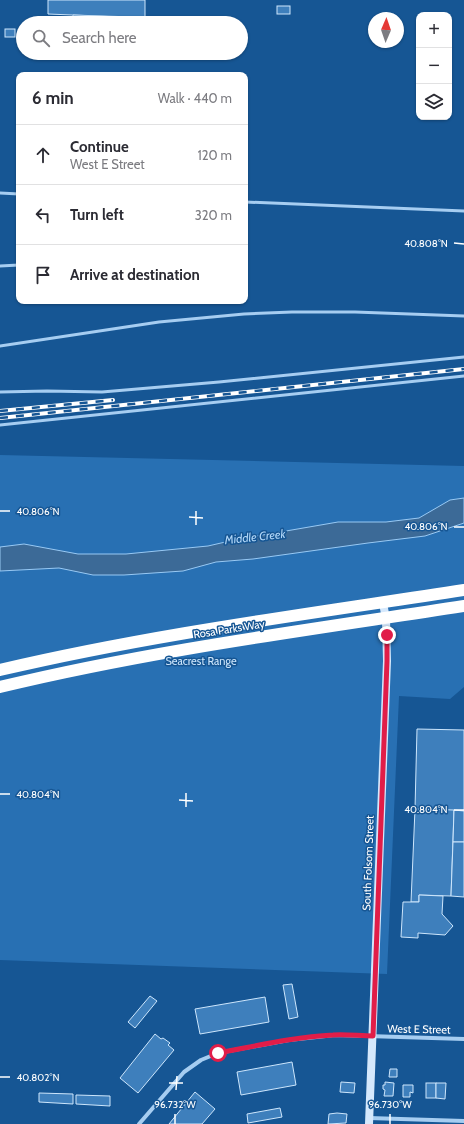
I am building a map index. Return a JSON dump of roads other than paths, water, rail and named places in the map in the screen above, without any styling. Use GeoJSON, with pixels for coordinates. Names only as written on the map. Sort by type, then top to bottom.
{"type":"FeatureCollection","features":[{"type":"Feature","properties":{"kind":"highway","name":"Rosa Parks Way"},"geometry":{"type":"LineString","coordinates":[[0,670],[98,649],[179,634],[464,590]]}},
{"type":"Feature","properties":{"kind":"highway","name":"Rosa Parks Way"},"geometry":{"type":"LineString","coordinates":[[0,687],[184,649],[464,606]]}},
{"type":"Feature","properties":{"kind":"street","name":"South Folsom Street"},"geometry":{"type":"LineString","coordinates":[[369,1121],[387,661],[386,619],[383,602]]}},
{"type":"Feature","properties":{"kind":"street","name":"West E Street"},"geometry":{"type":"LineString","coordinates":[[139,1124],[184,1072],[201,1060],[218,1053],[288,1040],[334,1035],[464,1039]]}},
{"type":"Feature","properties":{"kind":"street"},"geometry":{"type":"LineString","coordinates":[[369,1121],[464,1121]]}},
{"type":"Feature","properties":{"kind":"lane"},"geometry":{"type":"LineString","coordinates":[[0,193],[16,194]]}},
{"type":"Feature","properties":{"kind":"lane"},"geometry":{"type":"LineString","coordinates":[[248,202],[464,211]]}},
{"type":"Feature","properties":{"kind":"lane"},"geometry":{"type":"LineString","coordinates":[[0,266],[16,265]]}},
{"type":"Feature","properties":{"kind":"lane"},"geometry":{"type":"LineString","coordinates":[[0,346],[159,322],[244,314],[355,312],[464,316]]}},
{"type":"Feature","properties":{"kind":"lane"},"geometry":{"type":"LineString","coordinates":[[0,392],[102,392],[219,382],[464,357]]}},
{"type":"Feature","properties":{"kind":"lane"},"geometry":{"type":"LineString","coordinates":[[0,425],[464,376]]}},
{"type":"Feature","properties":{"kind":"water","name":"Middle Creek"},"geometry":{"type":"Polygon","coordinates":[[[464,498],[464,523],[425,536],[253,559],[216,562],[183,571],[124,575],[93,575],[59,568],[0,571],[0,547],[24,544],[78,554],[126,554],[208,546],[338,522],[386,522],[419,518],[450,500],[464,498]]]}},
{"type":"Feature","properties":{"kind":"railway"},"geometry":{"type":"LineString","coordinates":[[0,418],[464,369]]}},
{"type":"Feature","properties":{"kind":"railway"},"geometry":{"type":"LineString","coordinates":[[0,411],[113,400]]}},
{"type":"Feature","properties":{"kind":"park label","name":"Seacrest Range"},"geometry":{"type":"Point","coordinates":[201,661]}}]}
